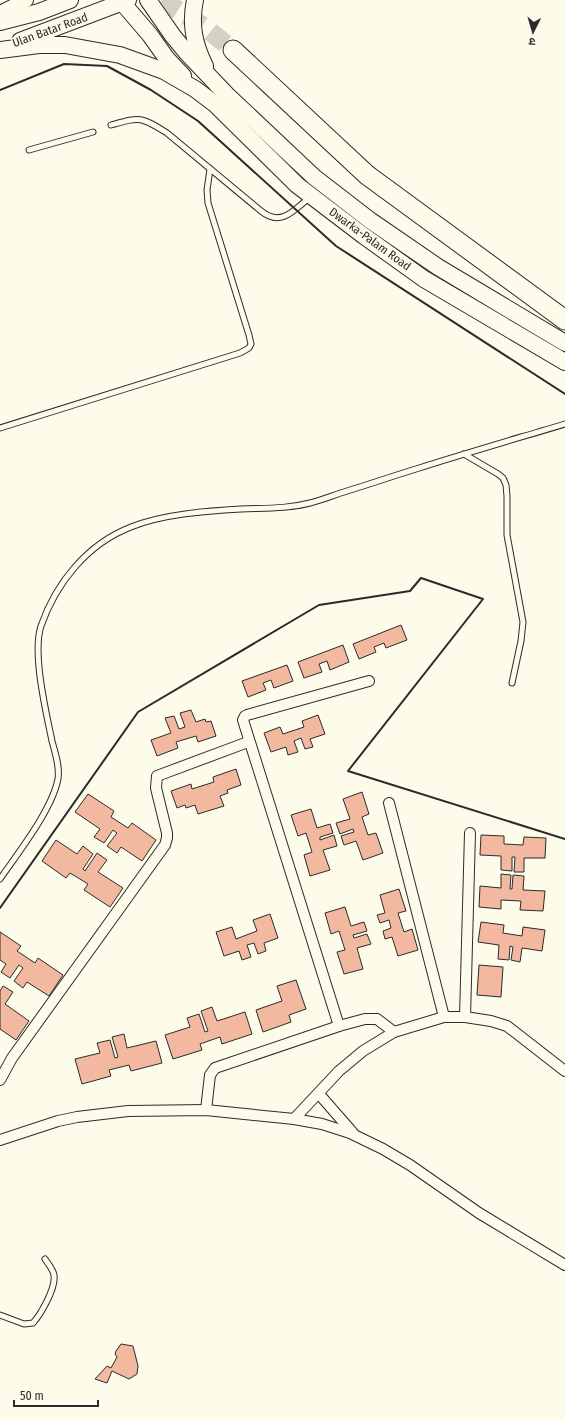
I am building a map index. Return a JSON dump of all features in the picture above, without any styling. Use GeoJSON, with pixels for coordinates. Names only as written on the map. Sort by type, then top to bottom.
{"type":"FeatureCollection","features":[{"type":"Feature","properties":{"kind":"highway"},"geometry":{"type":"LineString","coordinates":[[233,50],[367,174],[565,320]]}},
{"type":"Feature","properties":{"kind":"main road"},"geometry":{"type":"LineString","coordinates":[[0,13],[26,0]]}},
{"type":"Feature","properties":{"kind":"main road","name":"Ulan Batar Road"},"geometry":{"type":"LineString","coordinates":[[0,22],[39,12],[70,0]]}},
{"type":"Feature","properties":{"kind":"main road"},"geometry":{"type":"LineString","coordinates":[[148,0],[173,36],[211,78],[314,177],[372,221],[438,267],[565,343]]}},
{"type":"Feature","properties":{"kind":"main road"},"geometry":{"type":"LineString","coordinates":[[195,0],[192,18],[194,39],[197,50],[211,78]]}},
{"type":"Feature","properties":{"kind":"main road"},"geometry":{"type":"LineString","coordinates":[[124,1],[167,59],[195,89]]}},
{"type":"Feature","properties":{"kind":"main road","name":"Ulan Batar Road"},"geometry":{"type":"LineString","coordinates":[[0,49],[124,1]]}},
{"type":"Feature","properties":{"kind":"main road"},"geometry":{"type":"LineString","coordinates":[[0,49],[39,45],[65,45],[98,50],[120,55],[164,70],[195,89]]}},
{"type":"Feature","properties":{"kind":"main road","name":"Dwarka-Palam Road"},"geometry":{"type":"LineString","coordinates":[[195,89],[215,104],[297,185],[364,236],[424,279],[565,362]]}},
{"type":"Feature","properties":{"kind":"street"},"geometry":{"type":"LineString","coordinates":[[339,1026],[248,742],[243,722],[245,716],[369,681]]}},
{"type":"Feature","properties":{"kind":"street"},"geometry":{"type":"LineString","coordinates":[[0,1080],[12,1058],[165,845],[167,834],[156,788],[157,776],[248,742]]}},
{"type":"Feature","properties":{"kind":"street"},"geometry":{"type":"LineString","coordinates":[[389,803],[444,1017]]}},
{"type":"Feature","properties":{"kind":"street"},"geometry":{"type":"LineString","coordinates":[[465,1017],[470,833]]}},
{"type":"Feature","properties":{"kind":"street"},"geometry":{"type":"LineString","coordinates":[[294,1119],[350,1061],[363,1051],[394,1032],[444,1017],[465,1017],[507,1026],[565,1072]]}},
{"type":"Feature","properties":{"kind":"street"},"geometry":{"type":"LineString","coordinates":[[206,1110],[209,1080],[213,1069],[339,1026],[372,1018],[382,1022],[394,1032]]}},
{"type":"Feature","properties":{"kind":"street"},"geometry":{"type":"LineString","coordinates":[[319,1094],[355,1135]]}},
{"type":"Feature","properties":{"kind":"street"},"geometry":{"type":"LineString","coordinates":[[0,1140],[51,1123],[77,1117],[128,1111],[206,1110],[294,1119],[322,1124],[355,1135],[383,1149],[410,1165],[479,1213],[565,1265]]}},
{"type":"Feature","properties":{"kind":"lane"},"geometry":{"type":"LineString","coordinates":[[111,125],[132,119],[146,121],[166,133],[266,215],[273,217],[284,217],[311,196]]}},
{"type":"Feature","properties":{"kind":"lane"},"geometry":{"type":"LineString","coordinates":[[29,150],[93,132]]}},
{"type":"Feature","properties":{"kind":"lane"},"geometry":{"type":"LineString","coordinates":[[0,428],[232,355],[249,348],[249,335],[208,203],[207,190],[210,169]]}},
{"type":"Feature","properties":{"kind":"lane"},"geometry":{"type":"LineString","coordinates":[[0,879],[31,834],[50,802],[58,776],[58,763],[44,695],[37,644],[41,627],[58,588],[76,565],[106,540],[131,527],[156,520],[199,512],[292,507],[312,503],[464,454],[565,424]]}},
{"type":"Feature","properties":{"kind":"lane"},"geometry":{"type":"LineString","coordinates":[[464,454],[498,474],[503,478],[506,485],[507,535],[523,622],[521,641],[512,683]]}},
{"type":"Feature","properties":{"kind":"lane"},"geometry":{"type":"LineString","coordinates":[[0,1315],[24,1324],[33,1324],[45,1303],[54,1281],[51,1268],[45,1259]]}},
{"type":"Feature","properties":{"kind":"building"},"geometry":{"type":"Polygon","coordinates":[[[401,625],[407,640],[386,648],[384,643],[374,647],[376,652],[359,659],[353,644],[401,625]]]}},
{"type":"Feature","properties":{"kind":"building"},"geometry":{"type":"Polygon","coordinates":[[[343,645],[349,662],[330,670],[327,661],[319,664],[322,672],[304,678],[298,662],[343,645]]]}},
{"type":"Feature","properties":{"kind":"building"},"geometry":{"type":"Polygon","coordinates":[[[287,665],[293,681],[274,688],[271,680],[263,683],[266,690],[248,697],[242,681],[287,665]]]}},
{"type":"Feature","properties":{"kind":"building"},"geometry":{"type":"Polygon","coordinates":[[[191,710],[196,722],[205,719],[206,722],[211,721],[216,736],[198,742],[196,736],[176,742],[178,748],[157,756],[151,740],[171,733],[165,718],[174,716],[179,729],[185,727],[180,713],[191,710]]]}},
{"type":"Feature","properties":{"kind":"building"},"geometry":{"type":"Polygon","coordinates":[[[318,715],[325,734],[310,739],[313,747],[305,749],[301,738],[294,741],[298,752],[288,755],[286,747],[271,752],[264,733],[280,727],[283,734],[304,727],[302,721],[318,715]]]}},
{"type":"Feature","properties":{"kind":"building"},"geometry":{"type":"Polygon","coordinates":[[[236,769],[241,785],[227,790],[228,793],[220,796],[224,806],[198,814],[195,805],[186,808],[185,805],[177,808],[171,791],[191,784],[192,789],[214,782],[213,777],[236,769]]]}},
{"type":"Feature","properties":{"kind":"building"},"geometry":{"type":"Polygon","coordinates":[[[362,792],[369,814],[362,817],[368,835],[376,833],[383,853],[363,860],[356,841],[344,845],[341,836],[354,832],[353,829],[340,834],[336,823],[350,819],[343,799],[362,792]]]}},
{"type":"Feature","properties":{"kind":"building"},"geometry":{"type":"Polygon","coordinates":[[[88,794],[114,811],[111,817],[128,828],[132,823],[156,840],[142,861],[121,847],[117,853],[107,846],[117,833],[113,830],[104,843],[94,837],[100,829],[75,812],[88,794]]]}},
{"type":"Feature","properties":{"kind":"building"},"geometry":{"type":"Polygon","coordinates":[[[311,809],[317,828],[330,824],[333,833],[320,837],[320,840],[334,835],[337,846],[323,850],[330,870],[310,876],[304,855],[312,852],[306,833],[298,836],[291,815],[311,809]]]}},
{"type":"Feature","properties":{"kind":"building"},"geometry":{"type":"Polygon","coordinates":[[[481,835],[504,836],[504,844],[523,845],[524,837],[546,838],[545,858],[524,858],[524,872],[514,872],[515,857],[512,857],[512,871],[501,870],[501,856],[480,855],[481,835]]]}},
{"type":"Feature","properties":{"kind":"building"},"geometry":{"type":"Polygon","coordinates":[[[56,840],[77,854],[83,846],[93,854],[83,869],[85,871],[97,853],[107,860],[98,872],[123,888],[110,907],[84,890],[88,884],[70,873],[66,878],[42,861],[56,840]]]}},
{"type":"Feature","properties":{"kind":"building"},"geometry":{"type":"Polygon","coordinates":[[[501,874],[511,875],[510,889],[512,889],[513,875],[524,876],[523,890],[545,891],[543,911],[520,910],[521,901],[501,900],[501,909],[479,907],[480,886],[501,888],[501,874]]]}},
{"type":"Feature","properties":{"kind":"building"},"geometry":{"type":"Polygon","coordinates":[[[399,889],[406,911],[398,913],[404,932],[412,929],[418,950],[398,956],[392,937],[385,939],[383,931],[391,928],[389,920],[380,923],[377,915],[385,913],[380,895],[399,889]]]}},
{"type":"Feature","properties":{"kind":"building"},"geometry":{"type":"Polygon","coordinates":[[[345,907],[351,926],[364,922],[367,931],[353,935],[354,938],[367,934],[371,944],[357,948],[363,969],[344,974],[337,952],[345,950],[339,931],[331,934],[325,913],[345,907]]]}},
{"type":"Feature","properties":{"kind":"building"},"geometry":{"type":"Polygon","coordinates":[[[270,914],[278,938],[264,943],[266,951],[258,954],[254,943],[247,945],[251,957],[242,960],[239,951],[224,956],[216,932],[232,927],[236,939],[257,931],[253,920],[270,914]]]}},
{"type":"Feature","properties":{"kind":"building"},"geometry":{"type":"Polygon","coordinates":[[[481,922],[504,925],[503,933],[522,936],[523,927],[545,930],[542,951],[522,948],[520,962],[511,960],[513,947],[510,946],[509,960],[498,959],[499,945],[478,942],[481,922]]]}},
{"type":"Feature","properties":{"kind":"building"},"geometry":{"type":"Polygon","coordinates":[[[0,932],[21,946],[17,951],[35,963],[38,958],[63,975],[49,996],[27,982],[23,988],[14,981],[23,968],[19,965],[10,978],[1,972],[6,964],[0,960],[0,932]]]}},
{"type":"Feature","properties":{"kind":"building"},"geometry":{"type":"Polygon","coordinates":[[[479,965],[503,967],[501,997],[477,995],[479,965]]]}},
{"type":"Feature","properties":{"kind":"building"},"geometry":{"type":"Polygon","coordinates":[[[296,980],[306,1009],[289,1015],[291,1022],[263,1032],[256,1010],[282,1001],[277,986],[296,980]]]}},
{"type":"Feature","properties":{"kind":"building"},"geometry":{"type":"Polygon","coordinates":[[[3,986],[13,992],[5,1004],[29,1021],[16,1040],[0,1029],[0,991],[3,986]]]}},
{"type":"Feature","properties":{"kind":"building"},"geometry":{"type":"Polygon","coordinates":[[[212,1007],[217,1021],[245,1012],[252,1034],[222,1044],[220,1037],[200,1044],[202,1050],[173,1059],[165,1035],[190,1027],[187,1018],[199,1014],[205,1032],[208,1031],[201,1011],[212,1007]]]}},
{"type":"Feature","properties":{"kind":"building"},"geometry":{"type":"Polygon","coordinates":[[[124,1034],[127,1048],[156,1041],[162,1063],[131,1071],[129,1065],[109,1070],[111,1076],[82,1084],[75,1059],[100,1053],[97,1043],[110,1040],[115,1058],[118,1057],[112,1037],[124,1034]]]}},
{"type":"Feature","properties":{"kind":"building"},"geometry":{"type":"Polygon","coordinates":[[[121,1344],[133,1346],[138,1366],[137,1374],[129,1379],[112,1371],[107,1383],[95,1379],[107,1366],[111,1368],[117,1357],[115,1354],[116,1351],[121,1344]]]}},
{"type":"Feature","properties":{"kind":"tunnel"},"geometry":{"type":"LineString","coordinates":[[162,0],[206,28],[233,50]]}},
{"type":"Feature","properties":{"kind":"wall"},"geometry":{"type":"LineString","coordinates":[[0,90],[64,64],[107,66],[151,90],[198,121],[336,246],[565,394]]}},
{"type":"Feature","properties":{"kind":"wall"},"geometry":{"type":"LineString","coordinates":[[0,908],[138,712],[319,605],[410,591],[421,578],[483,599],[348,771],[565,839]]}}]}
